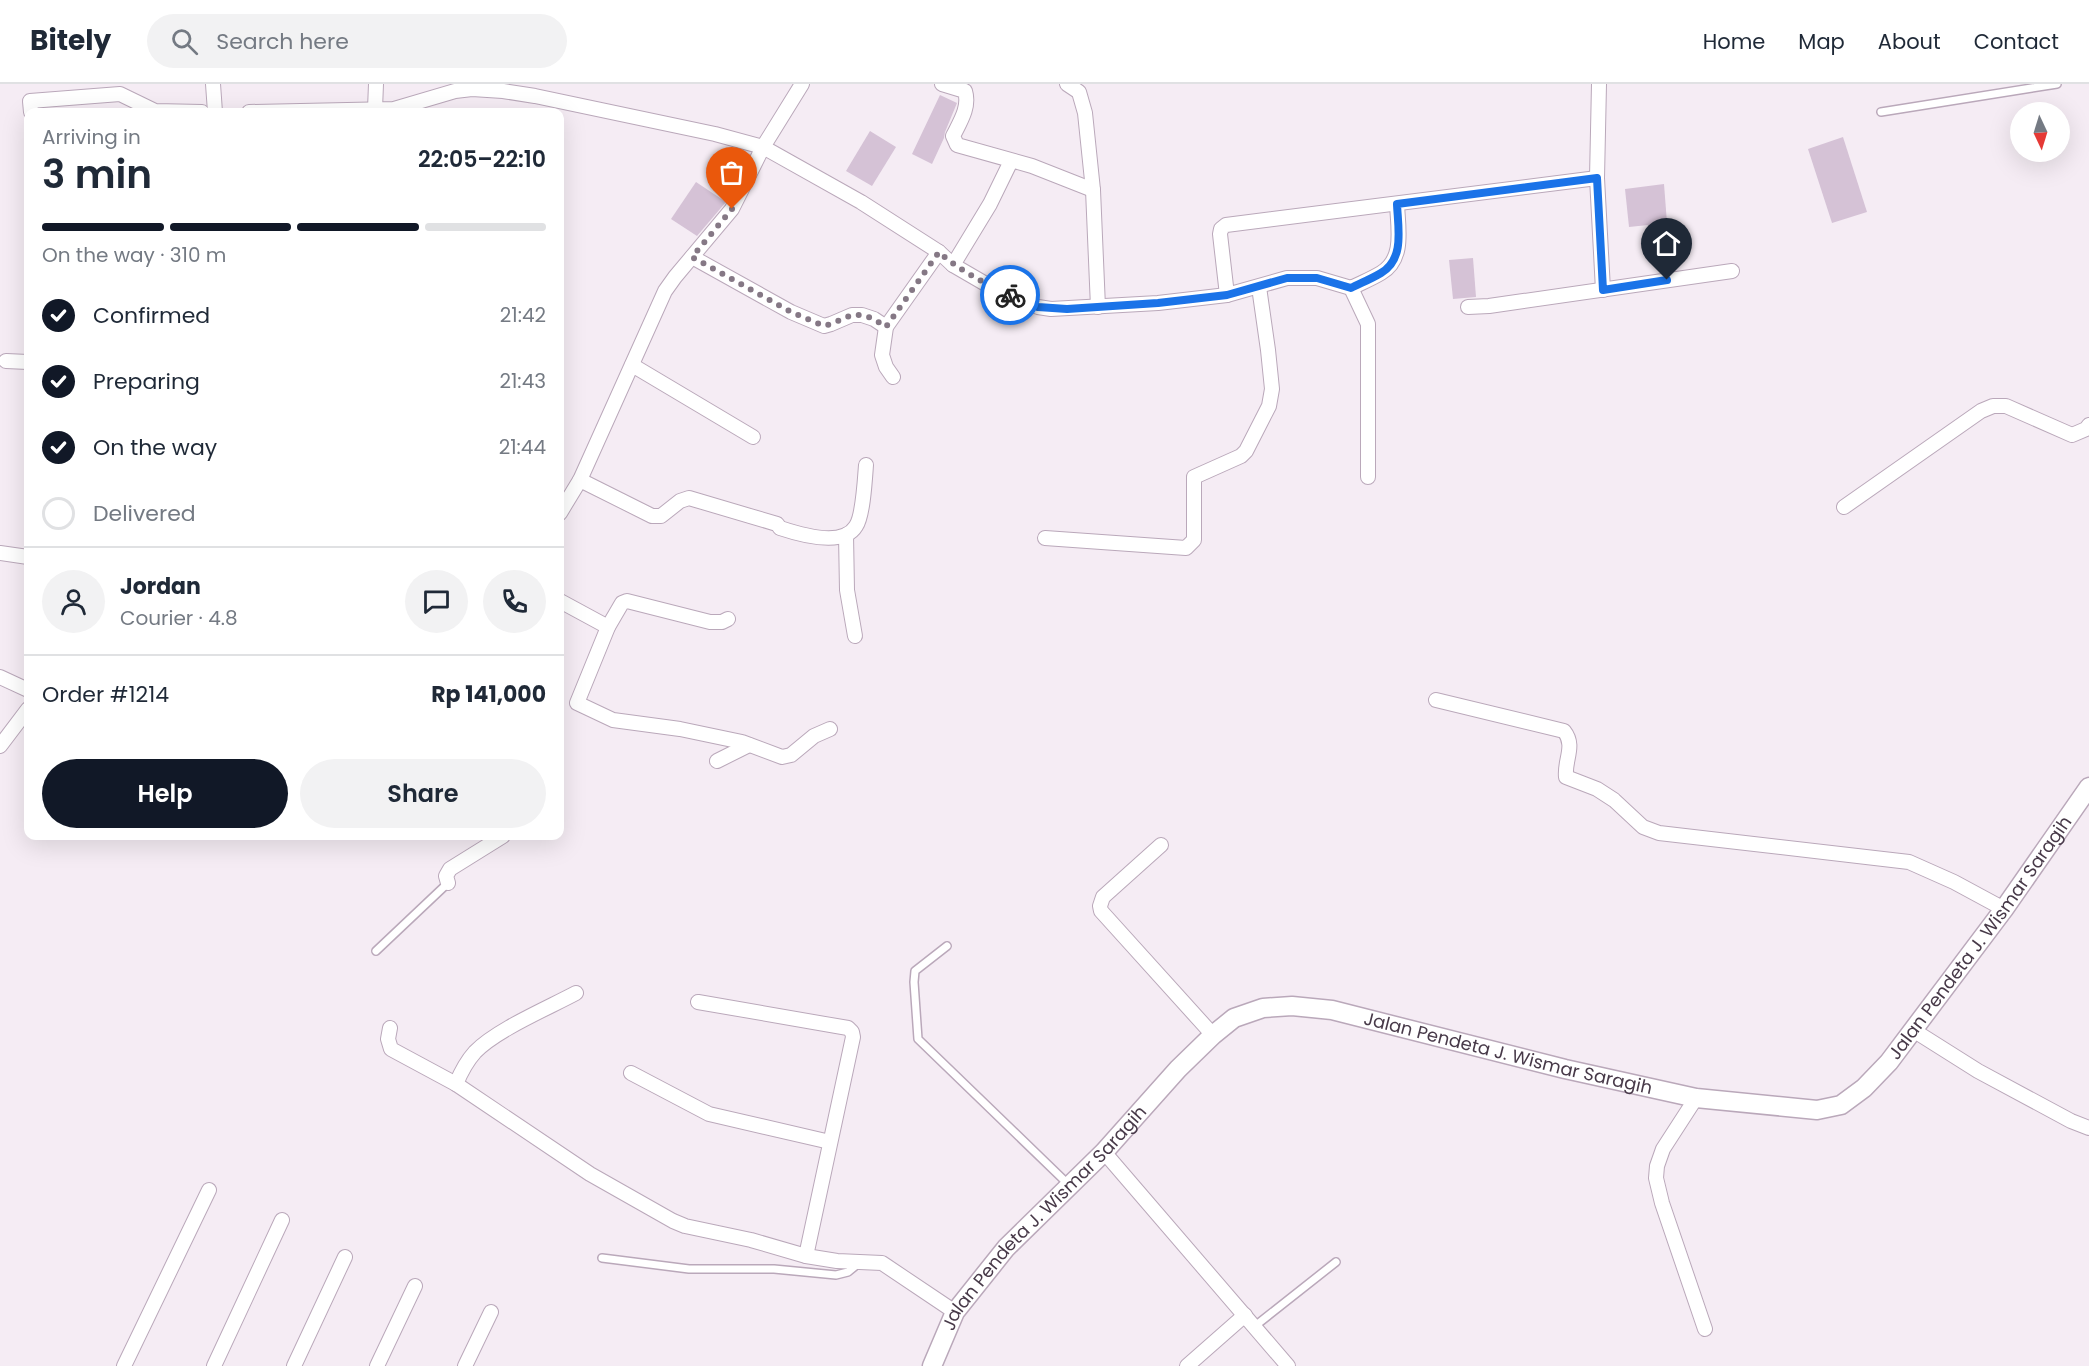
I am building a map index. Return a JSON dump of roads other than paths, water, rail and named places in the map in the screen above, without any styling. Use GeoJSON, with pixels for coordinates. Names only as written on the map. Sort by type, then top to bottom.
{"type":"FeatureCollection","features":[{"type":"Feature","properties":{"kind":"street"},"geometry":{"type":"LineString","coordinates":[[213,84],[215,108]]}},
{"type":"Feature","properties":{"kind":"street"},"geometry":{"type":"LineString","coordinates":[[375,108],[376,84]]}},
{"type":"Feature","properties":{"kind":"street"},"geometry":{"type":"LineString","coordinates":[[564,506],[580,480],[665,291],[732,209],[763,147],[802,84]]}},
{"type":"Feature","properties":{"kind":"street"},"geometry":{"type":"LineString","coordinates":[[942,84],[965,91],[964,114],[954,136],[957,145],[1032,166],[1093,189]]}},
{"type":"Feature","properties":{"kind":"street"},"geometry":{"type":"LineString","coordinates":[[1067,84],[1079,92],[1083,102],[1093,189],[1098,307]]}},
{"type":"Feature","properties":{"kind":"street"},"geometry":{"type":"LineString","coordinates":[[1599,84],[1597,178],[1603,290]]}},
{"type":"Feature","properties":{"kind":"street"},"geometry":{"type":"LineString","coordinates":[[412,108],[463,90],[503,91],[597,108],[763,147],[861,202],[984,283],[1038,307],[1051,309],[1227,295],[1287,278],[1317,278],[1351,288],[1382,273],[1397,255],[1397,204]]}},
{"type":"Feature","properties":{"kind":"street"},"geometry":{"type":"LineString","coordinates":[[31,108],[30,101],[120,94],[149,108]]}},
{"type":"Feature","properties":{"kind":"street"},"geometry":{"type":"LineString","coordinates":[[953,264],[990,204],[1011,161]]}},
{"type":"Feature","properties":{"kind":"street"},"geometry":{"type":"LineString","coordinates":[[1227,295],[1220,234],[1223,226],[1597,178]]}},
{"type":"Feature","properties":{"kind":"street"},"geometry":{"type":"LineString","coordinates":[[893,377],[882,355],[886,327],[939,252]]}},
{"type":"Feature","properties":{"kind":"street"},"geometry":{"type":"LineString","coordinates":[[692,257],[791,312],[824,326],[852,315],[862,315],[886,327]]}},
{"type":"Feature","properties":{"kind":"street"},"geometry":{"type":"LineString","coordinates":[[1468,307],[1489,306],[1731,271]]}},
{"type":"Feature","properties":{"kind":"street"},"geometry":{"type":"LineString","coordinates":[[1044,538],[1186,548],[1192,544],[1194,540],[1194,477],[1241,456],[1246,451],[1271,398],[1268,350],[1259,287]]}},
{"type":"Feature","properties":{"kind":"street"},"geometry":{"type":"LineString","coordinates":[[1351,288],[1368,324],[1368,477]]}},
{"type":"Feature","properties":{"kind":"street"},"geometry":{"type":"LineString","coordinates":[[6,361],[24,362]]}},
{"type":"Feature","properties":{"kind":"street"},"geometry":{"type":"LineString","coordinates":[[632,366],[753,437]]}},
{"type":"Feature","properties":{"kind":"street"},"geometry":{"type":"LineString","coordinates":[[1844,507],[1981,411],[1993,406],[2006,406],[2072,435],[2086,429],[2089,425]]}},
{"type":"Feature","properties":{"kind":"street"},"geometry":{"type":"LineString","coordinates":[[580,480],[652,516],[661,516],[680,501],[689,498],[777,524],[780,528],[802,536],[832,538],[846,535],[856,526],[866,465]]}},
{"type":"Feature","properties":{"kind":"street"},"geometry":{"type":"LineString","coordinates":[[846,535],[847,590],[855,636]]}},
{"type":"Feature","properties":{"kind":"street"},"geometry":{"type":"LineString","coordinates":[[0,553],[24,556]]}},
{"type":"Feature","properties":{"kind":"street"},"geometry":{"type":"LineString","coordinates":[[728,619],[722,622],[710,622],[627,601],[620,604],[608,627],[577,703],[613,720],[680,729],[749,745],[786,757],[814,736],[830,729]]}},
{"type":"Feature","properties":{"kind":"street"},"geometry":{"type":"LineString","coordinates":[[564,603],[608,627]]}},
{"type":"Feature","properties":{"kind":"street"},"geometry":{"type":"LineString","coordinates":[[0,677],[24,688]]}},
{"type":"Feature","properties":{"kind":"street"},"geometry":{"type":"LineString","coordinates":[[1436,700],[1564,731],[1569,737],[1571,746],[1565,770],[1566,777],[1597,789],[1614,800],[1643,827],[1659,833],[1909,862],[1954,882],[2004,909]]}},
{"type":"Feature","properties":{"kind":"street"},"geometry":{"type":"LineString","coordinates":[[0,746],[24,714]]}},
{"type":"Feature","properties":{"kind":"street"},"geometry":{"type":"LineString","coordinates":[[717,761],[749,745]]}},
{"type":"Feature","properties":{"kind":"street","name":"Jalan Pendeta J. Wismar Saragih"},"geometry":{"type":"LineString","coordinates":[[932,1366],[955,1312],[1006,1248],[1104,1152],[1178,1069],[1234,1018],[1263,1008],[1292,1006],[1332,1010],[1565,1069],[1696,1098],[1817,1110],[1841,1105],[1864,1088],[1889,1062],[2004,909],[2089,787]]}},
{"type":"Feature","properties":{"kind":"street"},"geometry":{"type":"LineString","coordinates":[[448,883],[446,876],[450,869],[497,840]]}},
{"type":"Feature","properties":{"kind":"street"},"geometry":{"type":"LineString","coordinates":[[1161,845],[1103,897],[1101,911],[1213,1035]]}},
{"type":"Feature","properties":{"kind":"street"},"geometry":{"type":"LineString","coordinates":[[456,1084],[463,1067],[476,1051],[500,1033],[576,993]]}},
{"type":"Feature","properties":{"kind":"street"},"geometry":{"type":"LineString","coordinates":[[698,1002],[848,1028],[852,1032],[853,1037],[806,1256]]}},
{"type":"Feature","properties":{"kind":"street"},"geometry":{"type":"LineString","coordinates":[[390,1028],[388,1039],[391,1048],[456,1084],[590,1174],[673,1221],[806,1256],[837,1262],[877,1262],[886,1265],[955,1312]]}},
{"type":"Feature","properties":{"kind":"street"},"geometry":{"type":"LineString","coordinates":[[1913,1030],[1978,1071],[2071,1122],[2089,1128]]}},
{"type":"Feature","properties":{"kind":"street"},"geometry":{"type":"LineString","coordinates":[[632,1073],[708,1114],[830,1142]]}},
{"type":"Feature","properties":{"kind":"street"},"geometry":{"type":"LineString","coordinates":[[1696,1098],[1663,1149],[1657,1166],[1656,1178],[1662,1203],[1705,1329]]}},
{"type":"Feature","properties":{"kind":"street"},"geometry":{"type":"LineString","coordinates":[[1104,1152],[1288,1366]]}},
{"type":"Feature","properties":{"kind":"street"},"geometry":{"type":"LineString","coordinates":[[124,1366],[209,1190]]}},
{"type":"Feature","properties":{"kind":"street"},"geometry":{"type":"LineString","coordinates":[[214,1366],[282,1220]]}},
{"type":"Feature","properties":{"kind":"street"},"geometry":{"type":"LineString","coordinates":[[294,1366],[345,1257]]}},
{"type":"Feature","properties":{"kind":"street"},"geometry":{"type":"LineString","coordinates":[[377,1366],[416,1286]]}},
{"type":"Feature","properties":{"kind":"street"},"geometry":{"type":"LineString","coordinates":[[465,1366],[491,1312]]}},
{"type":"Feature","properties":{"kind":"street"},"geometry":{"type":"LineString","coordinates":[[1187,1366],[1245,1315]]}},
{"type":"Feature","properties":{"kind":"lane"},"geometry":{"type":"LineString","coordinates":[[1881,112],[2057,84]]}},
{"type":"Feature","properties":{"kind":"lane"},"geometry":{"type":"LineString","coordinates":[[376,951],[448,883]]}},
{"type":"Feature","properties":{"kind":"lane"},"geometry":{"type":"LineString","coordinates":[[947,946],[915,970],[918,1039],[1070,1186]]}},
{"type":"Feature","properties":{"kind":"lane"},"geometry":{"type":"LineString","coordinates":[[602,1258],[689,1269],[774,1269],[836,1275],[848,1272],[861,1262]]}},
{"type":"Feature","properties":{"kind":"lane"},"geometry":{"type":"LineString","coordinates":[[1255,1326],[1336,1262]]}}]}
